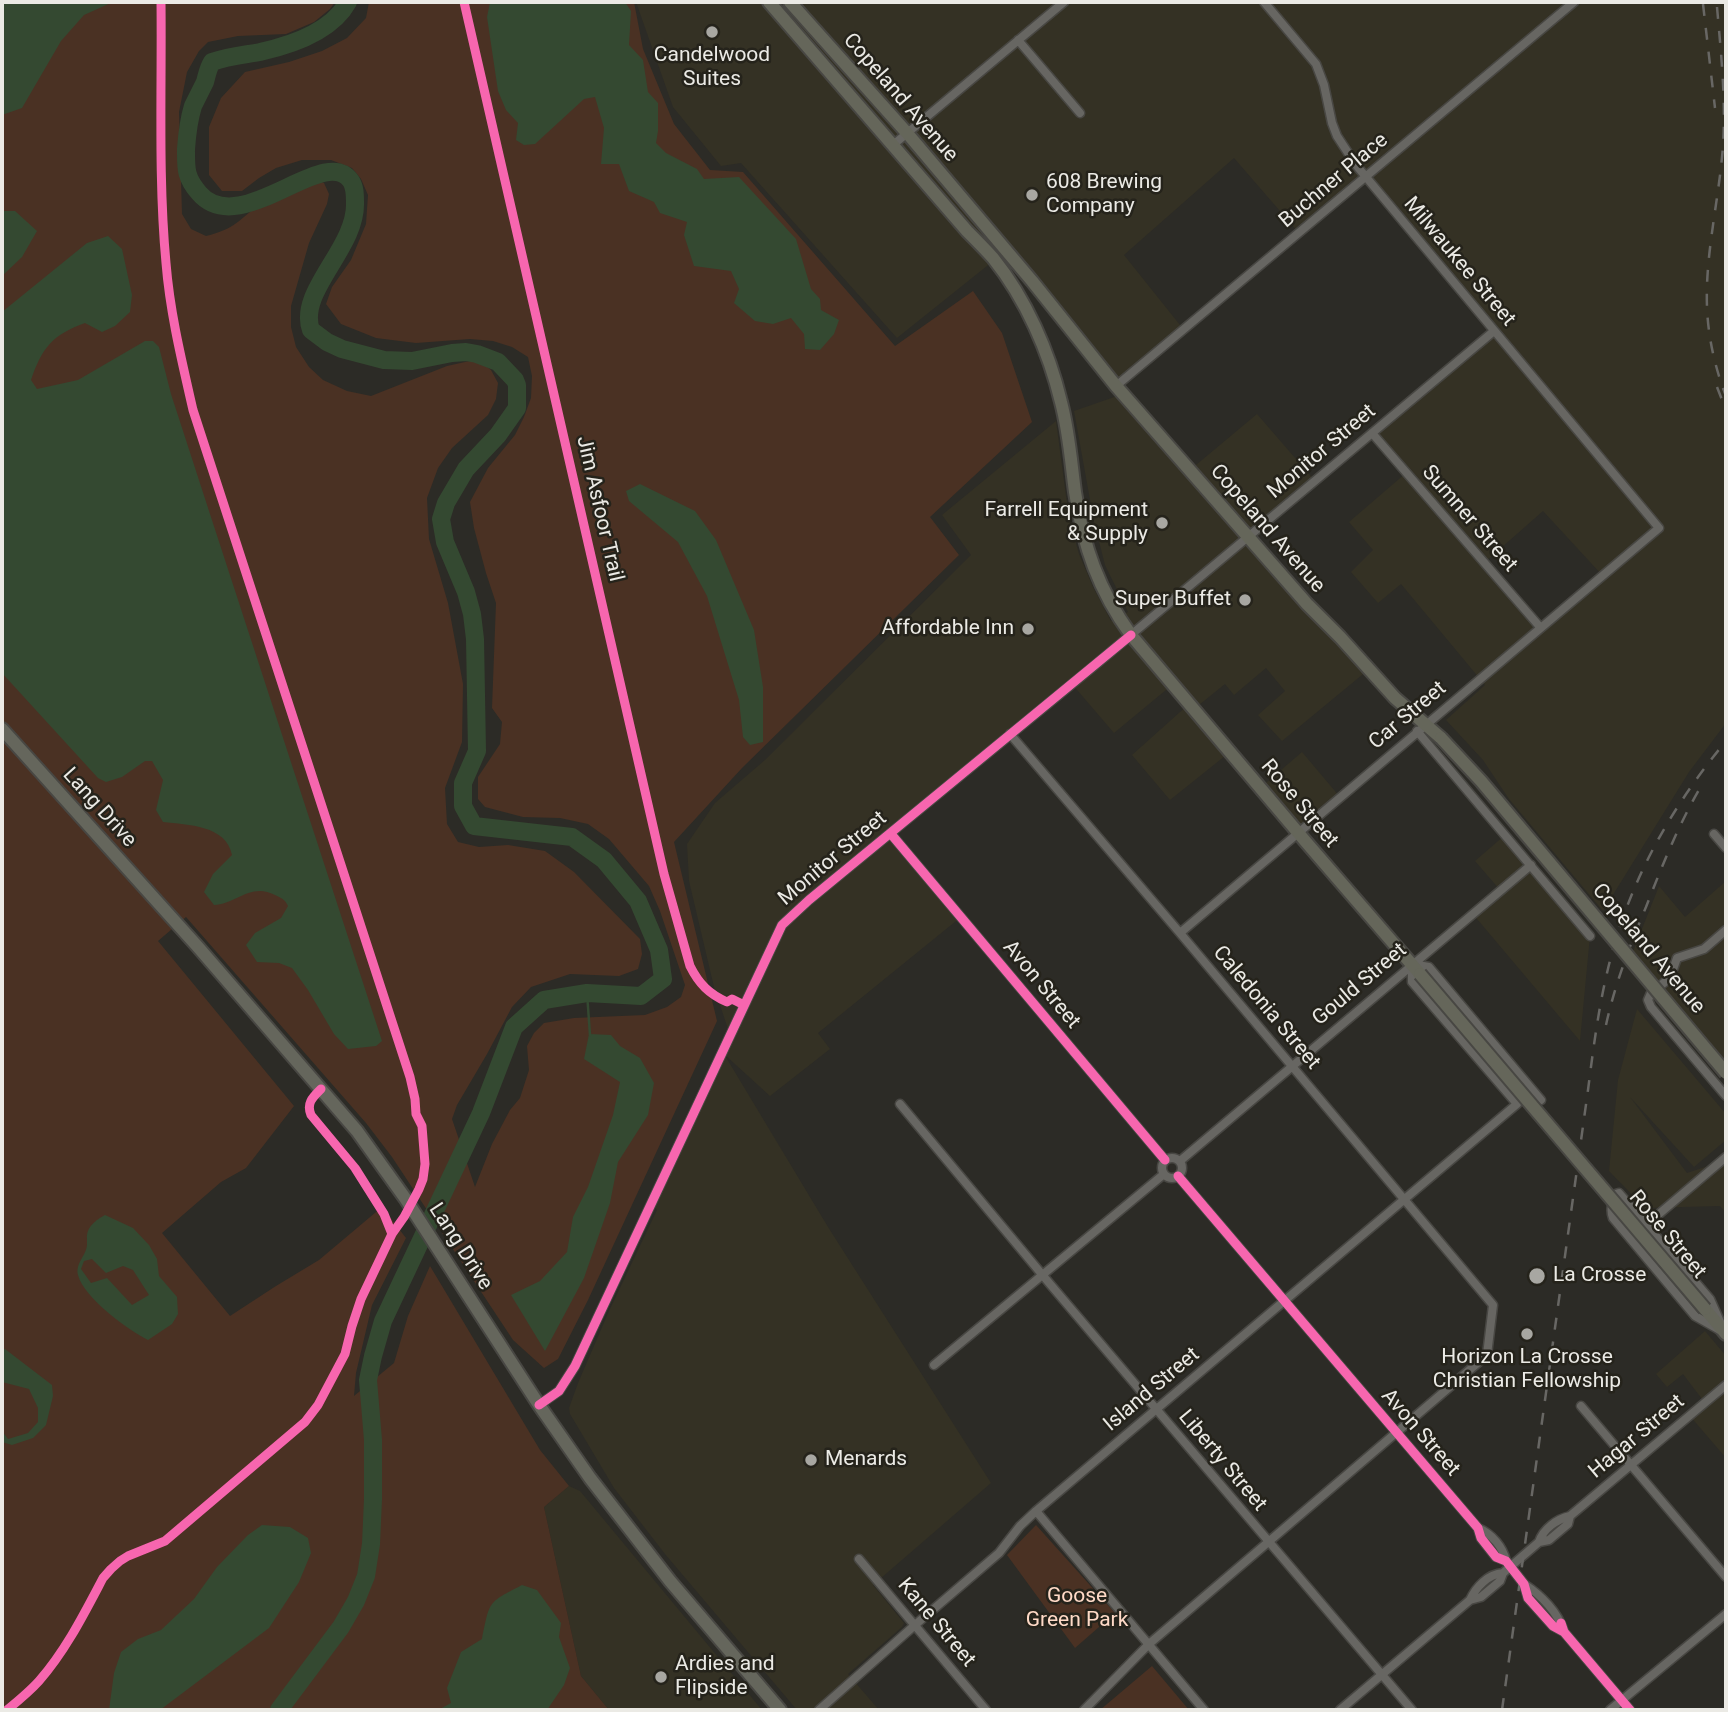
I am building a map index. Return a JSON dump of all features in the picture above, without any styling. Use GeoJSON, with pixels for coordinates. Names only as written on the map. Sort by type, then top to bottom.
{"type":"FeatureCollection","features":[{"type":"Feature","properties":{"kind":"highway","name":"Copeland Avenue"},"geometry":{"type":"LineString","coordinates":[[769,2],[967,231]]}},
{"type":"Feature","properties":{"kind":"highway","name":"Copeland Avenue"},"geometry":{"type":"LineString","coordinates":[[790,2],[907,133],[1032,281],[1116,386],[1307,604],[1421,727],[1441,738],[1726,1073]]}},
{"type":"Feature","properties":{"kind":"highway","name":"Rose Street"},"geometry":{"type":"LineString","coordinates":[[967,231],[994,260],[1017,294],[1048,360],[1062,402],[1080,518],[1090,559],[1115,613],[1298,833],[1726,1334]]}},
{"type":"Feature","properties":{"kind":"main road","name":"Lang Drive"},"geometry":{"type":"LineString","coordinates":[[2,729],[198,947],[358,1131],[590,1478],[670,1581],[780,1710]]}},
{"type":"Feature","properties":{"kind":"street"},"geometry":{"type":"LineString","coordinates":[[893,145],[1064,2]]}},
{"type":"Feature","properties":{"kind":"street","name":"Milwaukee Street"},"geometry":{"type":"LineString","coordinates":[[1264,2],[1316,64],[1338,136],[1366,178],[1659,528]]}},
{"type":"Feature","properties":{"kind":"street","name":"Buchner Place"},"geometry":{"type":"LineString","coordinates":[[1116,386],[1574,2]]}},
{"type":"Feature","properties":{"kind":"street"},"geometry":{"type":"LineString","coordinates":[[1018,40],[1080,113]]}},
{"type":"Feature","properties":{"kind":"street","name":"Monitor Street"},"geometry":{"type":"LineString","coordinates":[[539,1405],[559,1391],[575,1366],[778,932],[795,912],[1494,331]]}},
{"type":"Feature","properties":{"kind":"street","name":"Sumner Street"},"geometry":{"type":"LineString","coordinates":[[1372,433],[1540,627]]}},
{"type":"Feature","properties":{"kind":"street","name":"Car Street"},"geometry":{"type":"LineString","coordinates":[[1180,933],[1659,528]]}},
{"type":"Feature","properties":{"kind":"street"},"geometry":{"type":"LineString","coordinates":[[1421,727],[1590,936]]}},
{"type":"Feature","properties":{"kind":"street","name":"Caledonia Street"},"geometry":{"type":"LineString","coordinates":[[1010,734],[1493,1305],[1488,1355],[1397,1433]]}},
{"type":"Feature","properties":{"kind":"street","name":"Avon Street"},"geometry":{"type":"LineString","coordinates":[[891,834],[1165,1160]]}},
{"type":"Feature","properties":{"kind":"street"},"geometry":{"type":"LineString","coordinates":[[1714,834],[1726,848]]}},
{"type":"Feature","properties":{"kind":"street","name":"Gould Street"},"geometry":{"type":"LineString","coordinates":[[1180,1161],[1292,1066],[1416,969],[1531,865]]}},
{"type":"Feature","properties":{"kind":"street"},"geometry":{"type":"LineString","coordinates":[[1726,930],[1704,949],[1677,958],[1670,978],[1651,993],[1648,1003],[1726,1096]]}},
{"type":"Feature","properties":{"kind":"street"},"geometry":{"type":"LineString","coordinates":[[1416,969],[1429,967],[1541,1100]]}},
{"type":"Feature","properties":{"kind":"street","name":"Island Street"},"geometry":{"type":"LineString","coordinates":[[819,1710],[999,1553],[1036,1511],[1517,1104],[1412,982],[1416,969]]}},
{"type":"Feature","properties":{"kind":"street","name":"Liberty Street"},"geometry":{"type":"LineString","coordinates":[[900,1104],[1412,1710]]}},
{"type":"Feature","properties":{"kind":"street"},"geometry":{"type":"LineString","coordinates":[[1174,1157],[1180,1161],[1182,1167],[1178,1176],[1172,1178],[1164,1174],[1161,1167],[1165,1160],[1174,1157]]}},
{"type":"Feature","properties":{"kind":"street"},"geometry":{"type":"LineString","coordinates":[[1646,1225],[1726,1157]]}},
{"type":"Feature","properties":{"kind":"street"},"geometry":{"type":"LineString","coordinates":[[933,1365],[1164,1174]]}},
{"type":"Feature","properties":{"kind":"street","name":"Avon Street"},"geometry":{"type":"LineString","coordinates":[[1178,1176],[1478,1528],[1487,1532],[1503,1551],[1506,1567]]}},
{"type":"Feature","properties":{"kind":"street"},"geometry":{"type":"LineString","coordinates":[[1616,1194],[1621,1195],[1710,1299],[1726,1334],[1695,1316],[1613,1218],[1611,1210],[1616,1194]]}},
{"type":"Feature","properties":{"kind":"street","name":"Hagar Street"},"geometry":{"type":"LineString","coordinates":[[1340,1710],[1470,1600],[1475,1591],[1494,1574],[1539,1542],[1542,1534],[1561,1518],[1570,1516],[1726,1385]]}},
{"type":"Feature","properties":{"kind":"street"},"geometry":{"type":"LineString","coordinates":[[1581,1406],[1726,1577]]}},
{"type":"Feature","properties":{"kind":"street"},"geometry":{"type":"LineString","coordinates":[[1084,1710],[1149,1644],[1397,1433]]}},
{"type":"Feature","properties":{"kind":"street"},"geometry":{"type":"LineString","coordinates":[[1036,1511],[1204,1710]]}},
{"type":"Feature","properties":{"kind":"street","name":"Kane Street"},"geometry":{"type":"LineString","coordinates":[[859,1559],[986,1710]]}},
{"type":"Feature","properties":{"kind":"street"},"geometry":{"type":"LineString","coordinates":[[1506,1567],[1536,1591],[1560,1620],[1564,1632],[1630,1710]]}},
{"type":"Feature","properties":{"kind":"street"},"geometry":{"type":"LineString","coordinates":[[1610,1710],[1726,1614]]}},
{"type":"Feature","properties":{"kind":"shaded area"},"geometry":{"type":"Polygon","coordinates":[[[2,2],[113,2],[84,15],[61,41],[22,108],[2,115],[2,2]]]}},
{"type":"Feature","properties":{"kind":"shaded area"},"geometry":{"type":"Polygon","coordinates":[[[490,2],[625,2],[631,11],[629,45],[643,60],[648,92],[658,103],[656,143],[666,153],[697,169],[704,179],[739,177],[796,239],[811,289],[820,299],[821,310],[839,320],[834,334],[820,350],[805,349],[804,334],[791,318],[773,324],[755,321],[734,303],[739,289],[731,271],[694,266],[684,235],[687,222],[660,213],[654,202],[629,191],[619,164],[601,164],[604,128],[595,97],[584,99],[535,144],[524,145],[516,140],[518,123],[506,110],[498,91],[487,17],[490,2]]]}},
{"type":"Feature","properties":{"kind":"shaded area"},"geometry":{"type":"Polygon","coordinates":[[[636,2],[1726,2],[1726,723],[1689,772],[1603,911],[1509,799],[1483,760],[1446,720],[1485,685],[1401,584],[1378,603],[1351,572],[1373,550],[1349,522],[1406,473],[1372,433],[1493,331],[1366,178],[1299,233],[1234,158],[1124,255],[1184,330],[1116,386],[1007,250],[897,338],[741,163],[721,166],[673,107],[636,2]],[[1543,511],[1484,563],[1539,627],[1602,575],[1543,511]]]}},
{"type":"Feature","properties":{"kind":"shaded area"},"geometry":{"type":"Polygon","coordinates":[[[2,211],[15,211],[37,231],[22,257],[2,276],[2,211]]]}},
{"type":"Feature","properties":{"kind":"shaded area"},"geometry":{"type":"Polygon","coordinates":[[[108,236],[122,249],[132,295],[130,312],[115,326],[102,332],[85,323],[64,332],[44,351],[31,380],[37,389],[78,380],[145,341],[153,341],[159,347],[171,394],[382,1041],[376,1046],[348,1049],[334,1034],[292,968],[279,963],[257,962],[246,945],[255,933],[281,918],[287,904],[275,895],[258,891],[214,905],[204,892],[213,874],[232,855],[228,845],[214,832],[205,828],[163,822],[156,810],[163,780],[152,761],[145,761],[122,777],[106,782],[98,778],[2,673],[2,312],[87,243],[108,236]]]}},
{"type":"Feature","properties":{"kind":"shaded area"},"geometry":{"type":"Polygon","coordinates":[[[1123,394],[1190,470],[1257,414],[1315,481],[1248,537],[1368,670],[1282,741],[1258,715],[1285,691],[1266,668],[1234,695],[1225,684],[1194,709],[1230,752],[1170,800],[1132,755],[1189,704],[1172,685],[1114,733],[1072,684],[891,834],[961,917],[818,1033],[830,1049],[770,1096],[724,1054],[828,1227],[991,1483],[873,1585],[904,1623],[848,1674],[879,1710],[797,1710],[665,1554],[614,1488],[569,1408],[609,1311],[657,1210],[651,1204],[730,1035],[714,987],[689,881],[687,844],[715,803],[765,760],[971,555],[942,515],[1056,421],[1069,518],[1079,554],[1111,621],[1128,612],[1105,565],[1094,522],[1074,411],[1123,394]]]}},
{"type":"Feature","properties":{"kind":"shaded area"},"geometry":{"type":"Polygon","coordinates":[[[640,484],[695,511],[716,540],[754,630],[763,687],[763,742],[750,745],[743,737],[739,700],[707,596],[678,542],[629,501],[626,491],[640,484]]]}},
{"type":"Feature","properties":{"kind":"shaded area"},"geometry":{"type":"Polygon","coordinates":[[[1302,752],[1340,797],[1298,833],[1260,788],[1302,752]]]}},
{"type":"Feature","properties":{"kind":"shaded area"},"geometry":{"type":"Polygon","coordinates":[[[1505,835],[1590,936],[1580,1041],[1472,913],[1500,890],[1475,861],[1505,835]]]}},
{"type":"Feature","properties":{"kind":"shaded area"},"geometry":{"type":"Polygon","coordinates":[[[1726,881],[1726,1073],[1630,959],[1659,886],[1685,917],[1726,881]]]}},
{"type":"Feature","properties":{"kind":"shaded area"},"geometry":{"type":"Polygon","coordinates":[[[1637,1009],[1726,1114],[1726,1140],[1694,1167],[1630,1097],[1687,1173],[1726,1160],[1726,1213],[1720,1206],[1645,1208],[1609,1171],[1618,1080],[1637,1009]]]}},
{"type":"Feature","properties":{"kind":"shaded area"},"geometry":{"type":"Polygon","coordinates":[[[589,1034],[611,1035],[620,1046],[640,1058],[654,1083],[648,1115],[618,1162],[610,1203],[584,1278],[545,1351],[511,1295],[540,1281],[567,1252],[573,1217],[588,1187],[613,1115],[620,1082],[584,1059],[589,1034]]]}},
{"type":"Feature","properties":{"kind":"shaded area"},"geometry":{"type":"Polygon","coordinates":[[[105,1215],[133,1228],[149,1245],[157,1259],[159,1276],[177,1297],[178,1314],[172,1324],[148,1340],[118,1321],[97,1303],[78,1275],[88,1231],[92,1224],[105,1215]],[[92,1259],[84,1261],[81,1269],[91,1283],[107,1278],[132,1305],[149,1295],[133,1270],[123,1266],[106,1273],[92,1259]]]}},
{"type":"Feature","properties":{"kind":"shaded area"},"geometry":{"type":"Polygon","coordinates":[[[1705,1331],[1726,1356],[1726,1458],[1690,1416],[1705,1403],[1683,1374],[1667,1387],[1656,1374],[1705,1331]]]}},
{"type":"Feature","properties":{"kind":"shaded area"},"geometry":{"type":"Polygon","coordinates":[[[5,1349],[52,1385],[53,1396],[46,1425],[33,1438],[12,1445],[2,1442],[2,1431],[8,1439],[28,1433],[38,1422],[38,1408],[29,1389],[2,1382],[2,1350],[5,1349]]]}},
{"type":"Feature","properties":{"kind":"shaded area"},"geometry":{"type":"Polygon","coordinates":[[[569,1486],[580,1491],[762,1710],[609,1710],[581,1676],[544,1507],[569,1486]]]}},
{"type":"Feature","properties":{"kind":"shaded area"},"geometry":{"type":"Polygon","coordinates":[[[262,1525],[290,1527],[308,1538],[311,1553],[299,1582],[269,1628],[160,1710],[109,1710],[114,1673],[121,1652],[138,1639],[161,1630],[194,1599],[217,1567],[248,1535],[262,1525]]]}},
{"type":"Feature","properties":{"kind":"shaded area"},"geometry":{"type":"Polygon","coordinates":[[[522,1585],[537,1590],[561,1623],[559,1637],[570,1668],[564,1685],[547,1710],[440,1709],[451,1703],[447,1688],[461,1652],[482,1639],[492,1604],[522,1585]]]}},
{"type":"Feature","properties":{"kind":"green space"},"geometry":{"type":"Polygon","coordinates":[[[2,2],[335,2],[314,22],[286,34],[238,36],[208,42],[199,51],[187,72],[179,112],[182,214],[191,229],[206,236],[230,227],[274,196],[317,180],[324,183],[329,194],[327,204],[309,243],[291,306],[291,327],[296,347],[309,367],[323,380],[347,391],[371,396],[447,366],[474,360],[491,370],[498,383],[496,399],[488,415],[452,448],[438,468],[427,498],[429,539],[448,603],[463,684],[462,742],[445,788],[447,824],[458,842],[479,847],[508,845],[545,851],[574,872],[640,939],[642,954],[638,969],[619,976],[570,974],[531,987],[512,1007],[457,1105],[452,1119],[475,1187],[492,1144],[510,1110],[520,1098],[529,1070],[527,1046],[544,1023],[574,1018],[645,1015],[667,1007],[681,997],[685,985],[649,886],[609,839],[588,824],[560,818],[523,817],[485,807],[478,799],[478,777],[500,744],[502,722],[492,708],[496,603],[474,528],[470,502],[488,468],[515,435],[524,417],[531,398],[532,376],[528,357],[512,347],[493,341],[470,339],[416,343],[376,338],[341,324],[326,304],[332,287],[351,260],[366,224],[368,195],[361,179],[352,168],[331,160],[302,160],[276,168],[242,191],[222,191],[209,175],[209,127],[221,98],[245,72],[322,51],[347,38],[366,18],[369,2],[634,2],[643,49],[674,124],[710,170],[743,172],[895,346],[973,291],[1002,333],[1032,422],[930,517],[959,555],[742,768],[674,842],[717,1021],[558,1359],[544,1368],[513,1340],[392,1157],[366,1123],[186,917],[158,941],[294,1106],[246,1168],[221,1182],[162,1233],[230,1316],[319,1260],[382,1207],[406,1238],[372,1305],[356,1373],[354,1396],[394,1363],[408,1316],[430,1266],[540,1450],[569,1486],[544,1507],[581,1676],[609,1710],[2,1710],[2,2]]]}},
{"type":"Feature","properties":{"kind":"green space","name":"Goose Green Park"},"geometry":{"type":"Polygon","coordinates":[[[1036,1525],[1115,1613],[1075,1648],[1007,1555],[1036,1525]]]}},
{"type":"Feature","properties":{"kind":"green space","name":"Goose Green Park"},"geometry":{"type":"Polygon","coordinates":[[[1152,1666],[1189,1710],[1100,1710],[1152,1666]]]}},
{"type":"Feature","properties":{"kind":"waterway"},"geometry":{"type":"LineString","coordinates":[[279,1710],[341,1627],[366,1576],[373,1499],[373,1440],[368,1380],[373,1356],[383,1321],[481,1113],[514,1027],[544,1000],[587,993],[641,996],[663,979],[659,950],[638,901],[604,860],[572,837],[474,826],[463,806],[463,783],[477,751],[475,639],[466,592],[445,542],[441,519],[446,503],[466,469],[498,435],[517,408],[515,380],[498,362],[477,354],[452,353],[412,361],[384,360],[342,349],[311,330],[309,315],[312,300],[347,236],[353,219],[353,186],[351,181],[339,172],[322,173],[258,200],[236,206],[216,205],[199,193],[189,177],[186,149],[190,116],[212,62],[298,41],[322,29],[348,2]]}},
{"type":"Feature","properties":{"kind":"waterway"},"geometry":{"type":"LineString","coordinates":[[587,993],[590,1035]]}},
{"type":"Feature","properties":{"kind":"railway"},"geometry":{"type":"LineString","coordinates":[[1703,4],[1715,108]]}},
{"type":"Feature","properties":{"kind":"railway"},"geometry":{"type":"LineString","coordinates":[[1717,7],[1724,129],[1708,267],[1707,307],[1713,352],[1726,396]]}},
{"type":"Feature","properties":{"kind":"railway"},"geometry":{"type":"LineString","coordinates":[[1717,387],[1726,410]]}},
{"type":"Feature","properties":{"kind":"railway"},"geometry":{"type":"LineString","coordinates":[[1502,1710],[1594,1046],[1607,973],[1638,879],[1686,794],[1726,741]]}},
{"type":"Feature","properties":{"kind":"railway"},"geometry":{"type":"LineString","coordinates":[[1606,1025],[1634,936],[1671,846],[1700,788]]}},
{"type":"Feature","properties":{"kind":"cycle path"},"geometry":{"type":"LineString","coordinates":[[7,1710],[32,1688],[58,1657],[103,1578],[111,1569],[128,1556],[165,1541],[305,1422],[318,1405],[345,1354],[361,1299],[392,1234],[419,1189],[425,1164],[422,1126],[416,1114],[410,1077],[193,410],[170,300],[166,263],[161,166],[161,2]]}},
{"type":"Feature","properties":{"kind":"cycle path","name":"Jim Asfoor Trail"},"geometry":{"type":"LineString","coordinates":[[464,2],[664,874],[693,972],[715,996],[727,1002],[732,999],[744,1005]]}},
{"type":"Feature","properties":{"kind":"cycle path"},"geometry":{"type":"LineString","coordinates":[[539,1405],[559,1391],[575,1366],[782,925],[1131,635]]}},
{"type":"Feature","properties":{"kind":"cycle path"},"geometry":{"type":"LineString","coordinates":[[891,834],[1165,1160]]}},
{"type":"Feature","properties":{"kind":"cycle path"},"geometry":{"type":"LineString","coordinates":[[321,1089],[310,1104],[311,1115],[355,1168],[384,1214],[392,1234]]}},
{"type":"Feature","properties":{"kind":"cycle path"},"geometry":{"type":"LineString","coordinates":[[1178,1176],[1478,1528],[1481,1538],[1496,1557],[1506,1561],[1524,1584],[1528,1598],[1553,1626],[1564,1632]]}},
{"type":"Feature","properties":{"kind":"cycle path"},"geometry":{"type":"LineString","coordinates":[[1561,1623],[1564,1632],[1630,1710]]}},
{"type":"Feature","properties":{"kind":"place","name":"Candelwood Suites"},"geometry":{"type":"Point","coordinates":[712,32]}},
{"type":"Feature","properties":{"kind":"place","name":"608 Brewing Company"},"geometry":{"type":"Point","coordinates":[1032,195]}},
{"type":"Feature","properties":{"kind":"place","name":"Farrell Equipment & Supply"},"geometry":{"type":"Point","coordinates":[1162,523]}},
{"type":"Feature","properties":{"kind":"place","name":"Super Buffet"},"geometry":{"type":"Point","coordinates":[1245,600]}},
{"type":"Feature","properties":{"kind":"place","name":"Affordable Inn"},"geometry":{"type":"Point","coordinates":[1028,629]}},
{"type":"Feature","properties":{"kind":"place","name":"La Crosse"},"geometry":{"type":"Point","coordinates":[1537,1276]}},
{"type":"Feature","properties":{"kind":"place","name":"Horizon La Crosse Christian Fellowship"},"geometry":{"type":"Point","coordinates":[1527,1334]}},
{"type":"Feature","properties":{"kind":"place","name":"Menards"},"geometry":{"type":"Point","coordinates":[811,1460]}},
{"type":"Feature","properties":{"kind":"place","name":"Ardies and Flipside"},"geometry":{"type":"Point","coordinates":[661,1677]}}]}
